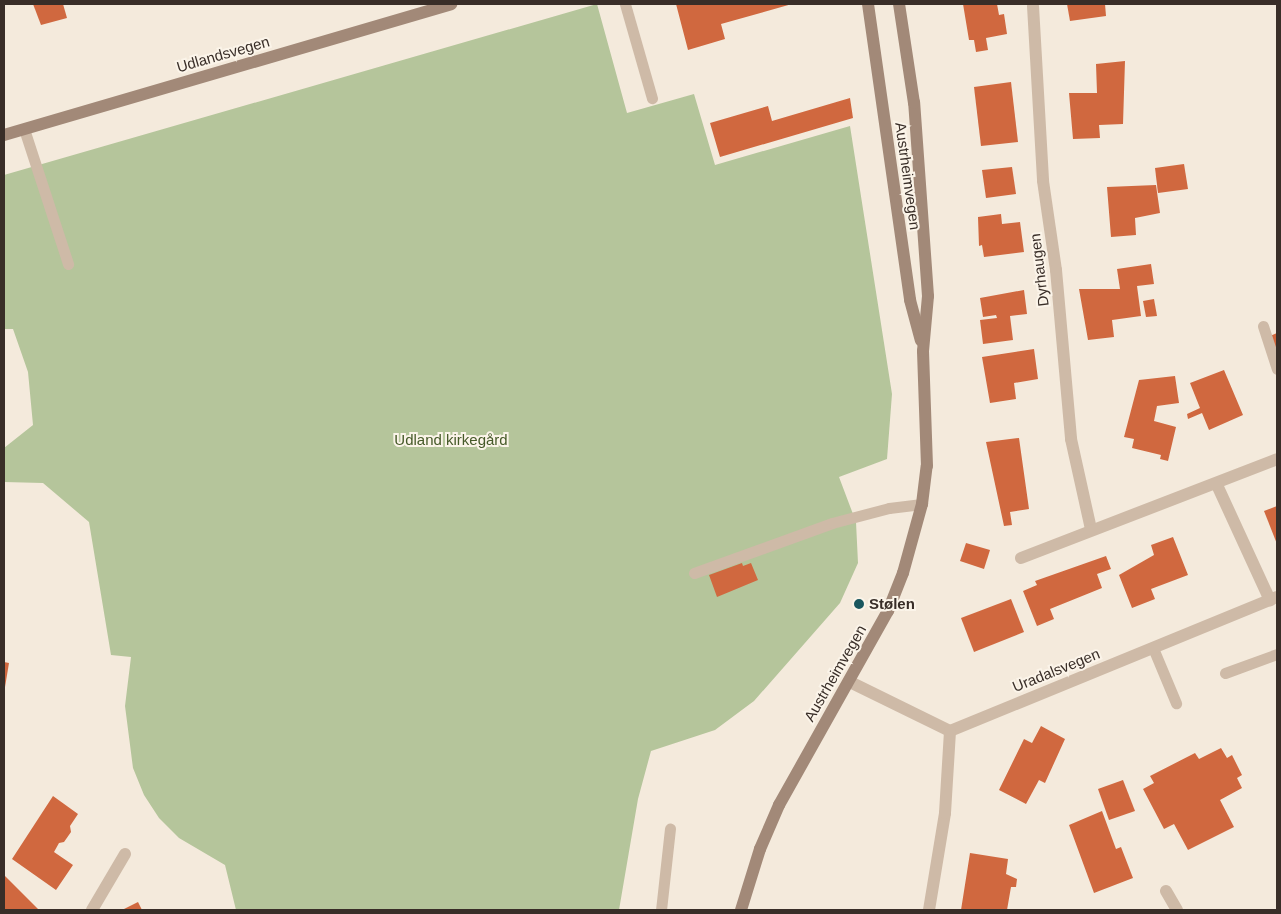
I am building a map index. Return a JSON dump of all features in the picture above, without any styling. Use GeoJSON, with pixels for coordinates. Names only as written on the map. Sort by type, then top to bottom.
{"type":"FeatureCollection","features":[{"type":"Feature","properties":{"kind":"main road","name":"Udlandsvegen"},"geometry":{"type":"LineString","coordinates":[[4,135],[451,4]]}},
{"type":"Feature","properties":{"kind":"main road","name":"Austrheimvegen"},"geometry":{"type":"LineString","coordinates":[[868,4],[910,300],[923,351]]}},
{"type":"Feature","properties":{"kind":"main road","name":"Austrheimvegen"},"geometry":{"type":"LineString","coordinates":[[741,910],[760,849],[780,805],[888,611],[903,573],[922,504],[927,466],[923,351],[927,286],[914,103],[899,4]]}},
{"type":"Feature","properties":{"kind":"street","name":"Dyrhaugen"},"geometry":{"type":"LineString","coordinates":[[1033,6],[1044,181],[1056,270],[1071,439],[1091,529]]}},
{"type":"Feature","properties":{"kind":"street"},"geometry":{"type":"LineString","coordinates":[[1021,558],[1091,529],[1216,485],[1277,459]]}},
{"type":"Feature","properties":{"kind":"street"},"geometry":{"type":"LineString","coordinates":[[1216,485],[1274,598]]}},
{"type":"Feature","properties":{"kind":"street","name":"Uradalsvegen"},"geometry":{"type":"LineString","coordinates":[[950,731],[1274,598]]}},
{"type":"Feature","properties":{"kind":"street"},"geometry":{"type":"LineString","coordinates":[[850,682],[950,731],[945,813],[929,910]]}},
{"type":"Feature","properties":{"kind":"street"},"geometry":{"type":"LineString","coordinates":[[92,910],[125,854]]}},
{"type":"Feature","properties":{"kind":"street"},"geometry":{"type":"LineString","coordinates":[[1166,891],[1177,910]]}},
{"type":"Feature","properties":{"kind":"lane"},"geometry":{"type":"LineString","coordinates":[[625,4],[652,98]]}},
{"type":"Feature","properties":{"kind":"lane"},"geometry":{"type":"LineString","coordinates":[[24,130],[68,264]]}},
{"type":"Feature","properties":{"kind":"lane"},"geometry":{"type":"LineString","coordinates":[[1263,326],[1277,368]]}},
{"type":"Feature","properties":{"kind":"lane"},"geometry":{"type":"LineString","coordinates":[[694,572],[832,523],[889,508],[922,504]]}},
{"type":"Feature","properties":{"kind":"lane"},"geometry":{"type":"LineString","coordinates":[[1154,648],[1176,703]]}},
{"type":"Feature","properties":{"kind":"lane"},"geometry":{"type":"LineString","coordinates":[[1225,672],[1277,654]]}},
{"type":"Feature","properties":{"kind":"lane"},"geometry":{"type":"LineString","coordinates":[[661,910],[670,828]]}},
{"type":"Feature","properties":{"kind":"green space","name":"Udland kirkegård"},"geometry":{"type":"Polygon","coordinates":[[[597,4],[627,113],[694,94],[715,165],[850,126],[892,394],[887,459],[839,477],[856,522],[858,563],[840,603],[754,701],[715,730],[651,751],[638,799],[619,910],[236,910],[225,865],[179,838],[159,818],[144,795],[133,768],[125,706],[131,657],[111,655],[89,522],[43,483],[4,482],[4,448],[33,425],[28,372],[13,329],[4,329],[4,175],[597,4]]]}},
{"type":"Feature","properties":{"kind":"building"},"geometry":{"type":"Polygon","coordinates":[[[33,4],[63,4],[67,18],[41,25],[33,4]]]}},
{"type":"Feature","properties":{"kind":"building"},"geometry":{"type":"Polygon","coordinates":[[[676,4],[792,4],[721,24],[725,39],[688,50],[676,4]]]}},
{"type":"Feature","properties":{"kind":"building"},"geometry":{"type":"Polygon","coordinates":[[[963,4],[997,4],[999,15],[1004,14],[1007,34],[986,38],[988,50],[976,52],[974,40],[969,40],[963,4]]]}},
{"type":"Feature","properties":{"kind":"building"},"geometry":{"type":"Polygon","coordinates":[[[1067,4],[1105,4],[1106,16],[1070,21],[1067,4]]]}},
{"type":"Feature","properties":{"kind":"building"},"geometry":{"type":"Polygon","coordinates":[[[1125,61],[1123,124],[1099,125],[1100,138],[1073,139],[1069,93],[1097,93],[1096,64],[1125,61]]]}},
{"type":"Feature","properties":{"kind":"building"},"geometry":{"type":"Polygon","coordinates":[[[1011,82],[1018,142],[981,146],[974,87],[1011,82]]]}},
{"type":"Feature","properties":{"kind":"building"},"geometry":{"type":"Polygon","coordinates":[[[850,98],[853,118],[720,157],[710,123],[768,106],[772,121],[850,98]]]}},
{"type":"Feature","properties":{"kind":"building"},"geometry":{"type":"Polygon","coordinates":[[[1184,164],[1188,189],[1158,193],[1155,168],[1184,164]]]}},
{"type":"Feature","properties":{"kind":"building"},"geometry":{"type":"Polygon","coordinates":[[[1012,167],[1016,194],[986,198],[982,170],[1012,167]]]}},
{"type":"Feature","properties":{"kind":"building"},"geometry":{"type":"Polygon","coordinates":[[[1156,185],[1160,213],[1135,218],[1136,235],[1111,237],[1107,187],[1156,185]]]}},
{"type":"Feature","properties":{"kind":"building"},"geometry":{"type":"Polygon","coordinates":[[[1001,214],[1002,224],[1020,222],[1024,252],[984,257],[982,245],[979,246],[978,217],[1001,214]]]}},
{"type":"Feature","properties":{"kind":"building"},"geometry":{"type":"Polygon","coordinates":[[[1151,264],[1154,284],[1137,286],[1141,316],[1112,320],[1114,337],[1088,340],[1079,289],[1120,289],[1117,269],[1151,264]]]}},
{"type":"Feature","properties":{"kind":"building"},"geometry":{"type":"Polygon","coordinates":[[[1024,290],[1027,314],[1010,316],[1013,340],[983,344],[980,320],[997,318],[996,315],[983,317],[980,298],[1024,290]]]}},
{"type":"Feature","properties":{"kind":"building"},"geometry":{"type":"Polygon","coordinates":[[[1154,299],[1157,316],[1146,317],[1143,301],[1154,299]]]}},
{"type":"Feature","properties":{"kind":"building"},"geometry":{"type":"Polygon","coordinates":[[[1277,333],[1277,355],[1270,336],[1277,333]]]}},
{"type":"Feature","properties":{"kind":"building"},"geometry":{"type":"Polygon","coordinates":[[[1034,349],[1038,379],[1014,383],[1016,399],[990,403],[982,357],[1034,349]]]}},
{"type":"Feature","properties":{"kind":"building"},"geometry":{"type":"Polygon","coordinates":[[[1224,370],[1243,415],[1209,430],[1202,413],[1188,419],[1187,414],[1200,408],[1190,383],[1224,370]]]}},
{"type":"Feature","properties":{"kind":"building"},"geometry":{"type":"Polygon","coordinates":[[[1175,376],[1179,403],[1157,406],[1154,421],[1176,427],[1168,461],[1160,459],[1161,455],[1132,448],[1134,439],[1124,437],[1139,380],[1175,376]]]}},
{"type":"Feature","properties":{"kind":"building"},"geometry":{"type":"Polygon","coordinates":[[[1019,438],[1029,509],[1010,512],[1012,525],[1004,526],[986,442],[1019,438]]]}},
{"type":"Feature","properties":{"kind":"building"},"geometry":{"type":"Polygon","coordinates":[[[1277,506],[1277,544],[1264,511],[1277,506]]]}},
{"type":"Feature","properties":{"kind":"building"},"geometry":{"type":"Polygon","coordinates":[[[1173,537],[1188,575],[1151,589],[1155,599],[1132,608],[1119,575],[1154,555],[1151,545],[1173,537]]]}},
{"type":"Feature","properties":{"kind":"building"},"geometry":{"type":"Polygon","coordinates":[[[966,543],[990,550],[984,569],[960,561],[966,543]]]}},
{"type":"Feature","properties":{"kind":"building"},"geometry":{"type":"Polygon","coordinates":[[[1106,556],[1111,569],[1097,574],[1102,588],[1050,609],[1054,619],[1037,626],[1023,591],[1037,585],[1035,581],[1106,556]]]}},
{"type":"Feature","properties":{"kind":"building"},"geometry":{"type":"Polygon","coordinates":[[[742,563],[743,566],[751,563],[758,580],[717,597],[709,575],[742,563]]]}},
{"type":"Feature","properties":{"kind":"building"},"geometry":{"type":"Polygon","coordinates":[[[1011,599],[1024,632],[974,652],[961,618],[1011,599]]]}},
{"type":"Feature","properties":{"kind":"building"},"geometry":{"type":"Polygon","coordinates":[[[4,662],[9,663],[5,687],[4,687],[4,662]]]}},
{"type":"Feature","properties":{"kind":"building"},"geometry":{"type":"Polygon","coordinates":[[[1041,726],[1065,739],[1045,783],[1039,780],[1026,804],[999,790],[1024,739],[1032,743],[1041,726]]]}},
{"type":"Feature","properties":{"kind":"building"},"geometry":{"type":"Polygon","coordinates":[[[1221,748],[1227,758],[1232,755],[1242,775],[1237,778],[1242,788],[1220,800],[1234,827],[1188,850],[1174,824],[1164,829],[1143,789],[1154,783],[1150,776],[1195,753],[1199,759],[1221,748]]]}},
{"type":"Feature","properties":{"kind":"building"},"geometry":{"type":"Polygon","coordinates":[[[1123,780],[1135,811],[1109,820],[1098,789],[1123,780]]]}},
{"type":"Feature","properties":{"kind":"building"},"geometry":{"type":"Polygon","coordinates":[[[53,796],[78,814],[70,826],[71,832],[64,842],[59,843],[54,852],[73,865],[56,890],[12,859],[53,796]]]}},
{"type":"Feature","properties":{"kind":"building"},"geometry":{"type":"Polygon","coordinates":[[[1102,811],[1116,849],[1121,847],[1133,878],[1094,893],[1069,825],[1102,811]]]}},
{"type":"Feature","properties":{"kind":"building"},"geometry":{"type":"Polygon","coordinates":[[[970,853],[1008,859],[1006,874],[1017,879],[1016,887],[1011,887],[1007,910],[961,910],[970,853]]]}},
{"type":"Feature","properties":{"kind":"building"},"geometry":{"type":"Polygon","coordinates":[[[4,875],[39,910],[4,910],[4,875]]]}},
{"type":"Feature","properties":{"kind":"building"},"geometry":{"type":"Polygon","coordinates":[[[138,902],[142,910],[122,910],[138,902]]]}},
{"type":"Feature","properties":{"kind":"place","name":"Stølen"},"geometry":{"type":"Point","coordinates":[859,604]}}]}
